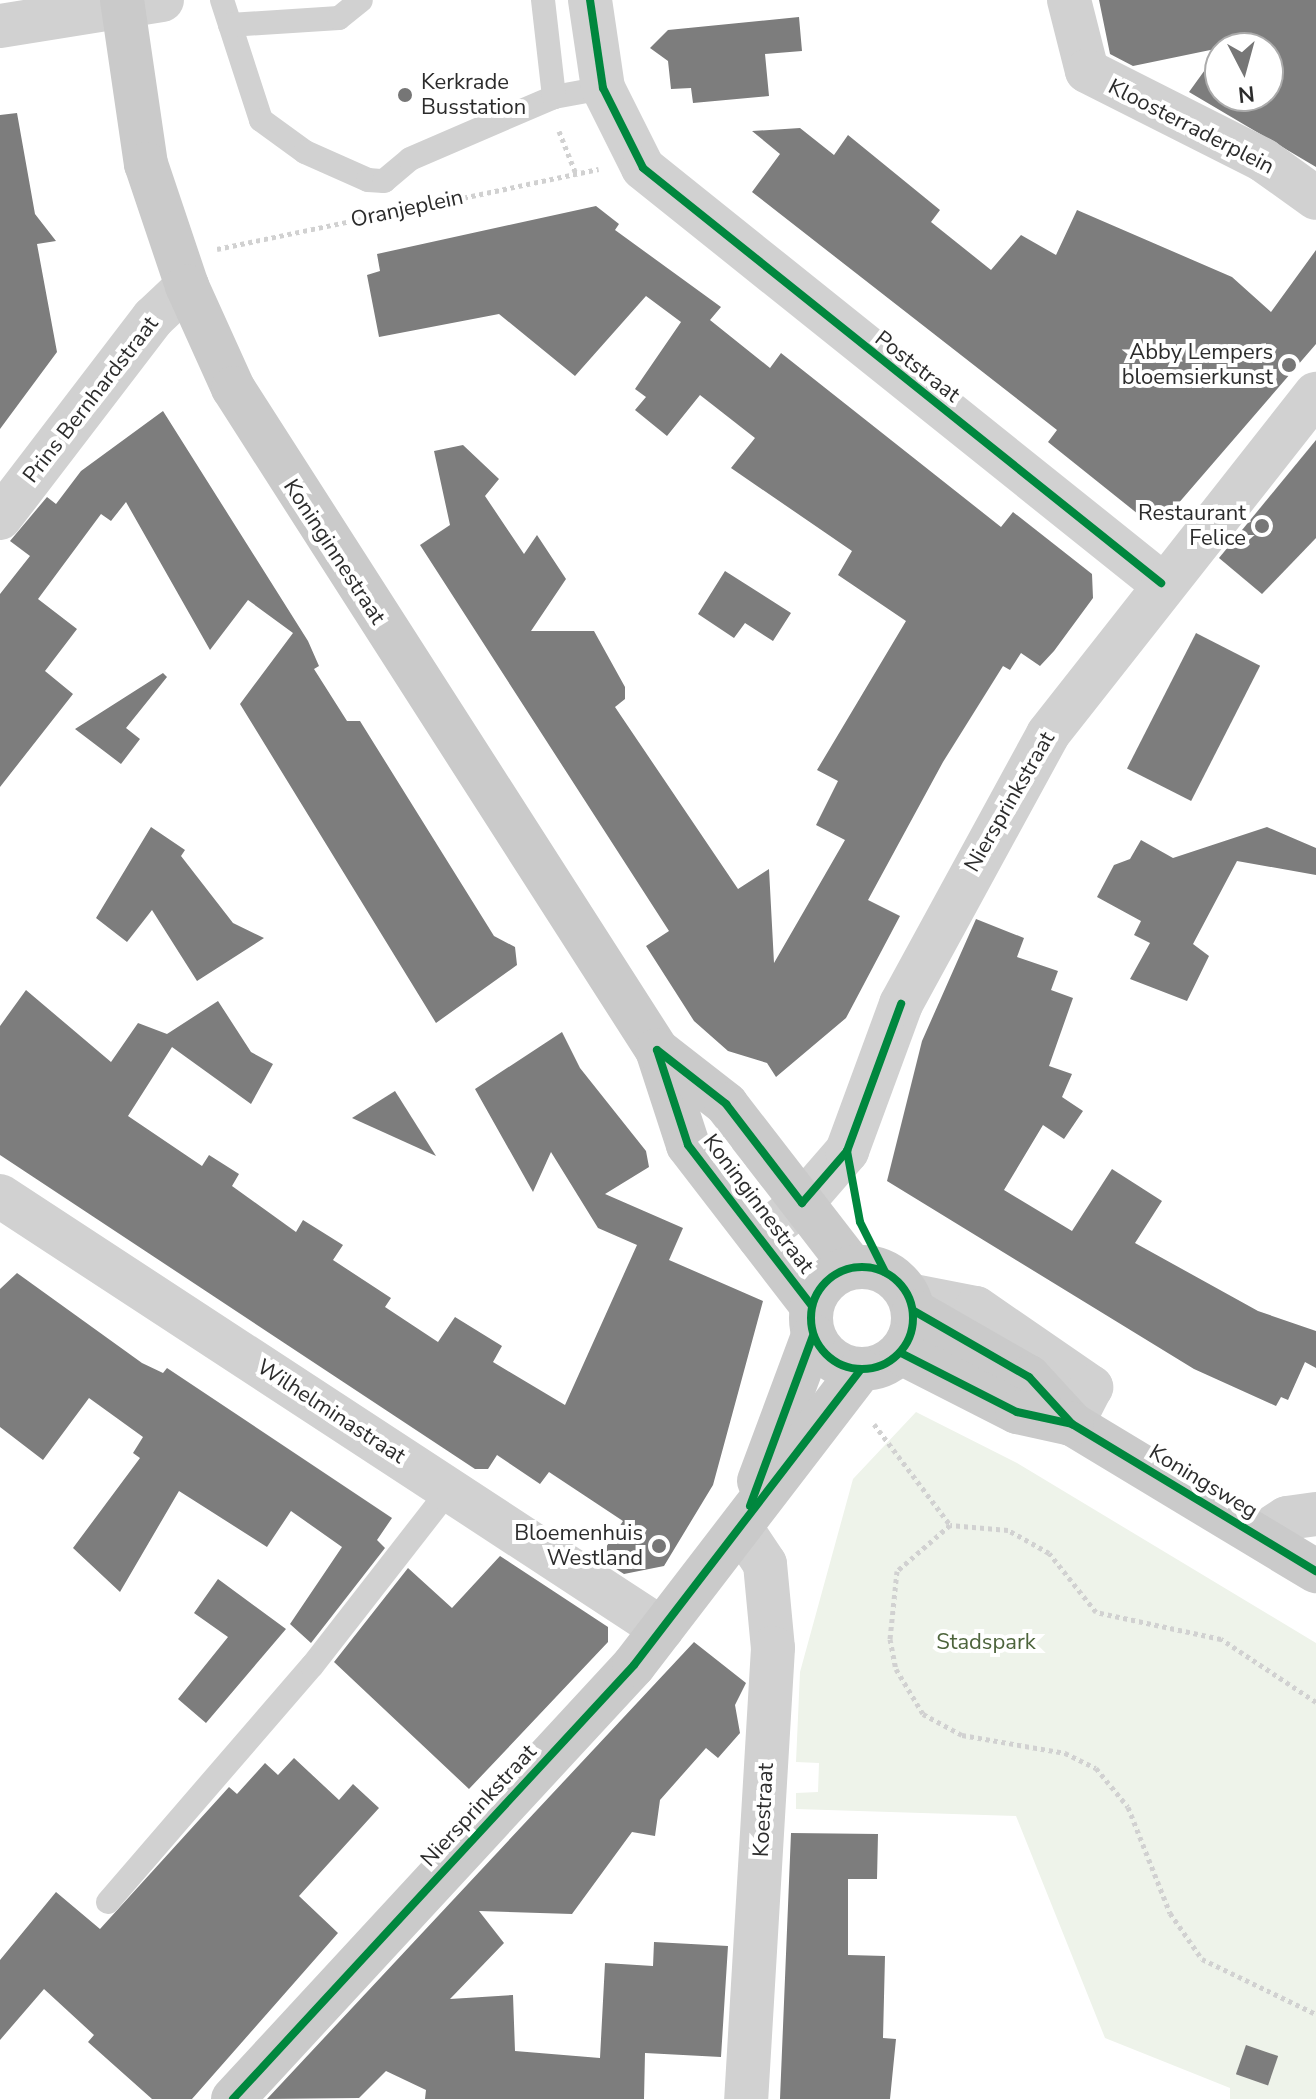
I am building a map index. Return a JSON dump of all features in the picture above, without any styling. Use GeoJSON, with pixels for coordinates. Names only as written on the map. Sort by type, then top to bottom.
{"type":"FeatureCollection","features":[{"type":"Feature","properties":{"kind":"main road","name":"Koninginnestraat"},"geometry":{"type":"LineString","coordinates":[[135,2],[143,150],[182,272],[233,388],[287,479],[657,1050],[688,1145],[759,1237],[812,1321]]}},
{"type":"Feature","properties":{"kind":"main road","name":"Koninginnestraat"},"geometry":{"type":"LineString","coordinates":[[657,1050],[726,1104],[852,1267]]}},
{"type":"Feature","properties":{"kind":"main road"},"geometry":{"type":"LineString","coordinates":[[852,1267],[885,1272],[911,1303],[901,1353],[860,1370],[831,1360],[812,1321],[833,1275],[852,1267]]}},
{"type":"Feature","properties":{"kind":"main road","name":"Koningsweg"},"geometry":{"type":"LineString","coordinates":[[911,1303],[1029,1377],[1072,1424],[1316,1571]]}},
{"type":"Feature","properties":{"kind":"main road","name":"Niersprinkstraat"},"geometry":{"type":"LineString","coordinates":[[741,1528],[812,1321]]}},
{"type":"Feature","properties":{"kind":"main road","name":"Koningsweg"},"geometry":{"type":"LineString","coordinates":[[901,1353],[1017,1412],[1072,1424]]}},
{"type":"Feature","properties":{"kind":"main road","name":"Niersprinkstraat"},"geometry":{"type":"LineString","coordinates":[[233,2099],[662,1629],[860,1370]]}},
{"type":"Feature","properties":{"kind":"street","name":"Poststraat"},"geometry":{"type":"LineString","coordinates":[[590,0],[603,88],[637,161],[1161,583]]}},
{"type":"Feature","properties":{"kind":"street","name":"Kloosterraderplein"},"geometry":{"type":"LineString","coordinates":[[1069,0],[1087,71],[1263,160],[1316,198]]}},
{"type":"Feature","properties":{"kind":"street"},"geometry":{"type":"LineString","coordinates":[[0,26],[135,2]]}},
{"type":"Feature","properties":{"kind":"street","name":"Prins Bernhardstraat"},"geometry":{"type":"LineString","coordinates":[[0,518],[153,318],[182,272]]}},
{"type":"Feature","properties":{"kind":"street","name":"Niersprinkstraat"},"geometry":{"type":"LineString","coordinates":[[759,1237],[802,1203],[847,1151],[901,1004],[997,819],[1048,734],[1161,583],[1316,394]]}},
{"type":"Feature","properties":{"kind":"street","name":"Wilhelminastraat"},"geometry":{"type":"LineString","coordinates":[[1,1200],[662,1629]]}},
{"type":"Feature","properties":{"kind":"street","name":"Koningsweg"},"geometry":{"type":"LineString","coordinates":[[1259,1536],[1287,1518],[1316,1514]]}},
{"type":"Feature","properties":{"kind":"street","name":"Koestraat"},"geometry":{"type":"LineString","coordinates":[[741,1528],[765,1564],[773,1648],[746,2099]]}},
{"type":"Feature","properties":{"kind":"lane","name":"Oranjeplein"},"geometry":{"type":"LineString","coordinates":[[222,0],[261,120],[305,152],[368,180],[384,181],[410,159],[554,97],[603,88]]}},
{"type":"Feature","properties":{"kind":"lane"},"geometry":{"type":"LineString","coordinates":[[230,25],[339,18],[361,0]]}},
{"type":"Feature","properties":{"kind":"lane"},"geometry":{"type":"LineString","coordinates":[[543,0],[554,97]]}},
{"type":"Feature","properties":{"kind":"lane"},"geometry":{"type":"LineString","coordinates":[[108,1902],[312,1666],[449,1490]]}},
{"type":"Feature","properties":{"kind":"path"},"geometry":{"type":"LineString","coordinates":[[860,1370],[876,1431],[950,1525]]}},
{"type":"Feature","properties":{"kind":"path"},"geometry":{"type":"LineString","coordinates":[[1316,1702],[1221,1639],[1096,1612],[1029,1538],[985,1523],[950,1525],[897,1571],[890,1639],[909,1696],[923,1714],[962,1735],[1065,1753],[1096,1768],[1128,1807],[1170,1913],[1202,1959],[1316,2014]]}},
{"type":"Feature","properties":{"kind":"green space","name":"Stadspark"},"geometry":{"type":"Polygon","coordinates":[[[916,1412],[1017,1463],[1316,1643],[1316,2099],[1230,2099],[1230,2088],[1105,2038],[1016,1816],[796,1809],[796,1793],[818,1792],[819,1763],[796,1762],[800,1672],[853,1479],[916,1412]]]}},
{"type":"Feature","properties":{"kind":"building"},"geometry":{"type":"Polygon","coordinates":[[[1099,0],[1316,0],[1316,167],[1223,112],[1284,112],[1284,32],[1204,32],[1204,51],[1133,66],[1110,54],[1099,0]]]}},
{"type":"Feature","properties":{"kind":"building"},"geometry":{"type":"Polygon","coordinates":[[[799,17],[802,51],[765,54],[769,96],[693,103],[691,88],[671,89],[668,61],[650,48],[668,30],[799,17]]]}},
{"type":"Feature","properties":{"kind":"building"},"geometry":{"type":"Polygon","coordinates":[[[1204,71],[1204,101],[1189,92],[1204,71]]]}},
{"type":"Feature","properties":{"kind":"building"},"geometry":{"type":"Polygon","coordinates":[[[17,113],[35,214],[56,241],[37,244],[57,352],[0,429],[0,115],[17,113]]]}},
{"type":"Feature","properties":{"kind":"building"},"geometry":{"type":"Polygon","coordinates":[[[800,128],[834,155],[848,135],[940,210],[931,222],[991,270],[1021,235],[1056,255],[1077,210],[1232,277],[1271,312],[1316,250],[1316,344],[1164,520],[1148,522],[1048,442],[1057,430],[752,192],[780,154],[752,131],[800,128]]]}},
{"type":"Feature","properties":{"kind":"building"},"geometry":{"type":"Polygon","coordinates":[[[596,206],[619,224],[615,230],[721,307],[710,320],[770,368],[781,353],[1001,527],[1013,512],[1092,574],[1093,598],[1054,651],[1040,666],[1021,653],[1010,670],[1003,666],[943,762],[868,900],[900,916],[846,1018],[776,1077],[767,1063],[728,1051],[694,1021],[646,946],[669,931],[420,545],[450,525],[434,451],[463,445],[499,479],[485,496],[524,554],[537,535],[566,579],[531,631],[594,631],[625,687],[625,699],[615,707],[738,889],[769,869],[774,963],[845,840],[816,825],[838,781],[817,770],[906,621],[838,575],[852,551],[731,468],[755,438],[700,395],[667,436],[635,410],[646,397],[635,389],[681,322],[646,296],[575,376],[499,314],[379,337],[367,275],[380,271],[377,254],[596,206]]]}},
{"type":"Feature","properties":{"kind":"building"},"geometry":{"type":"Polygon","coordinates":[[[163,411],[308,641],[319,666],[314,669],[347,721],[360,721],[494,936],[515,947],[517,965],[436,1023],[240,704],[293,633],[248,600],[210,650],[126,502],[111,521],[101,514],[38,599],[77,629],[45,671],[73,694],[0,787],[0,594],[30,556],[10,541],[47,497],[56,504],[81,471],[163,411]]]}},
{"type":"Feature","properties":{"kind":"building"},"geometry":{"type":"Polygon","coordinates":[[[1316,440],[1316,538],[1262,594],[1219,558],[1316,440]]]}},
{"type":"Feature","properties":{"kind":"building"},"geometry":{"type":"Polygon","coordinates":[[[725,571],[791,613],[773,641],[745,623],[734,638],[698,614],[725,571]]]}},
{"type":"Feature","properties":{"kind":"building"},"geometry":{"type":"Polygon","coordinates":[[[1196,633],[1260,666],[1191,801],[1127,768],[1196,633]]]}},
{"type":"Feature","properties":{"kind":"building"},"geometry":{"type":"Polygon","coordinates":[[[163,673],[167,677],[126,728],[140,739],[121,764],[75,729],[163,673]]]}},
{"type":"Feature","properties":{"kind":"building"},"geometry":{"type":"Polygon","coordinates":[[[151,827],[185,850],[181,856],[233,923],[264,938],[197,981],[152,910],[127,942],[96,918],[151,827]]]}},
{"type":"Feature","properties":{"kind":"building"},"geometry":{"type":"Polygon","coordinates":[[[1267,827],[1316,848],[1316,875],[1237,861],[1193,944],[1209,956],[1187,1001],[1130,979],[1150,943],[1134,935],[1141,921],[1097,897],[1114,865],[1130,859],[1141,840],[1173,858],[1267,827]]]}},
{"type":"Feature","properties":{"kind":"building"},"geometry":{"type":"Polygon","coordinates":[[[976,919],[1024,938],[1017,957],[1058,971],[1051,990],[1073,998],[1049,1066],[1072,1074],[1062,1097],[1083,1111],[1064,1139],[1043,1125],[1004,1190],[1072,1231],[1112,1169],[1162,1201],[1135,1243],[1258,1311],[1316,1331],[1316,1368],[1305,1362],[1288,1400],[1281,1397],[1276,1406],[1194,1369],[887,1181],[922,1041],[976,919]]]}},
{"type":"Feature","properties":{"kind":"building"},"geometry":{"type":"Polygon","coordinates":[[[26,990],[111,1062],[138,1023],[167,1034],[218,1001],[251,1052],[273,1064],[251,1104],[172,1047],[128,1116],[202,1166],[209,1155],[239,1174],[232,1186],[296,1232],[303,1220],[343,1245],[333,1260],[391,1298],[385,1307],[438,1342],[455,1317],[502,1346],[493,1362],[565,1405],[637,1245],[598,1228],[551,1152],[533,1192],[475,1089],[562,1032],[580,1068],[646,1151],[649,1167],[605,1194],[683,1228],[669,1260],[763,1301],[713,1485],[664,1566],[624,1574],[599,1558],[623,1521],[549,1472],[540,1484],[497,1455],[488,1469],[475,1469],[0,1155],[0,1026],[26,990]]]}},
{"type":"Feature","properties":{"kind":"building"},"geometry":{"type":"Polygon","coordinates":[[[395,1091],[436,1156],[352,1118],[395,1091]]]}},
{"type":"Feature","properties":{"kind":"building"},"geometry":{"type":"Polygon","coordinates":[[[17,1273],[142,1363],[163,1373],[167,1368],[392,1518],[377,1540],[385,1548],[311,1643],[290,1624],[342,1547],[291,1511],[267,1547],[179,1491],[120,1592],[73,1548],[140,1458],[133,1453],[143,1437],[89,1398],[43,1460],[0,1427],[0,1289],[17,1273]]]}},
{"type":"Feature","properties":{"kind":"building"},"geometry":{"type":"Polygon","coordinates":[[[500,1556],[608,1627],[608,1642],[469,1789],[334,1662],[408,1568],[452,1608],[500,1556]]]}},
{"type":"Feature","properties":{"kind":"building"},"geometry":{"type":"Polygon","coordinates":[[[218,1579],[286,1629],[206,1723],[178,1699],[228,1637],[194,1613],[218,1579]]]}},
{"type":"Feature","properties":{"kind":"building"},"geometry":{"type":"Polygon","coordinates":[[[694,1642],[746,1683],[735,1705],[740,1733],[718,1758],[706,1748],[660,1800],[655,1836],[632,1832],[572,1914],[479,1911],[504,1943],[450,1999],[513,1995],[515,2051],[600,2058],[605,1963],[653,1966],[654,1942],[728,1946],[721,2057],[645,2053],[644,2099],[425,2099],[426,2090],[386,2071],[359,2098],[267,2099],[694,1642]]]}},
{"type":"Feature","properties":{"kind":"building"},"geometry":{"type":"Polygon","coordinates":[[[294,1758],[339,1800],[353,1784],[379,1808],[299,1896],[338,1933],[192,2099],[152,2099],[88,2042],[94,2035],[44,1989],[0,2040],[0,1960],[56,1892],[100,1929],[229,1787],[237,1794],[265,1763],[278,1775],[294,1758]]]}},
{"type":"Feature","properties":{"kind":"building"},"geometry":{"type":"Polygon","coordinates":[[[791,1833],[878,1834],[877,1879],[848,1879],[848,1955],[885,1956],[883,2038],[896,2039],[890,2099],[780,2099],[791,1833]]]}},
{"type":"Feature","properties":{"kind":"building"},"geometry":{"type":"Polygon","coordinates":[[[1246,2045],[1278,2056],[1268,2085],[1236,2074],[1246,2045]]]}},
{"type":"Feature","properties":{"kind":"cycle path"},"geometry":{"type":"LineString","coordinates":[[590,0],[603,88],[643,168],[1161,583]]}},
{"type":"Feature","properties":{"kind":"cycle path"},"geometry":{"type":"LineString","coordinates":[[657,1050],[726,1104],[802,1203],[847,1151],[901,1004]]}},
{"type":"Feature","properties":{"kind":"cycle path"},"geometry":{"type":"LineString","coordinates":[[657,1050],[688,1145],[812,1306]]}},
{"type":"Feature","properties":{"kind":"cycle path"},"geometry":{"type":"LineString","coordinates":[[847,1151],[860,1222],[885,1272]]}},
{"type":"Feature","properties":{"kind":"cycle path"},"geometry":{"type":"LineString","coordinates":[[862,1267],[882,1270],[905,1289],[910,1298],[913,1318],[910,1338],[891,1361],[882,1366],[862,1369],[842,1366],[819,1347],[814,1338],[811,1318],[814,1298],[833,1275],[842,1270],[862,1267]]}},
{"type":"Feature","properties":{"kind":"cycle path"},"geometry":{"type":"LineString","coordinates":[[914,1311],[1029,1377],[1072,1424],[1316,1571]]}},
{"type":"Feature","properties":{"kind":"cycle path"},"geometry":{"type":"LineString","coordinates":[[750,1506],[813,1336]]}},
{"type":"Feature","properties":{"kind":"cycle path"},"geometry":{"type":"LineString","coordinates":[[901,1353],[1017,1412],[1072,1424]]}},
{"type":"Feature","properties":{"kind":"cycle path"},"geometry":{"type":"LineString","coordinates":[[233,2099],[634,1665],[860,1370]]}},
{"type":"Feature","properties":{"kind":"place","name":"Kerkrade Busstation"},"geometry":{"type":"Point","coordinates":[405,95]}},
{"type":"Feature","properties":{"kind":"place","name":"Abby Lempers bloemsierkunst"},"geometry":{"type":"Point","coordinates":[1289,365]}},
{"type":"Feature","properties":{"kind":"place","name":"Restaurant Felice"},"geometry":{"type":"Point","coordinates":[1262,526]}},
{"type":"Feature","properties":{"kind":"place","name":"Bloemenhuis Westland"},"geometry":{"type":"Point","coordinates":[659,1546]}}]}
